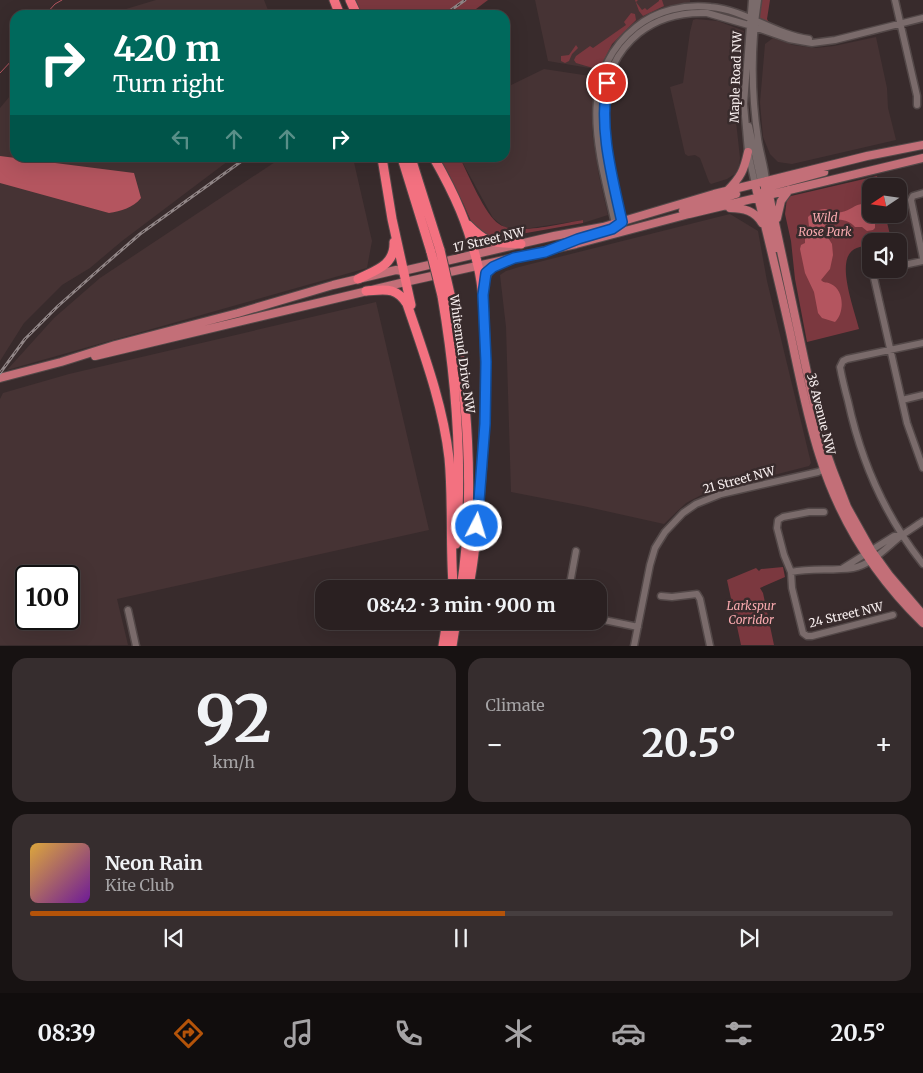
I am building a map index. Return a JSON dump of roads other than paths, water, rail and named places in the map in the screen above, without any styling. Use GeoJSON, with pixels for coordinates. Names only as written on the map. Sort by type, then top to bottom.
{"type":"FeatureCollection","features":[{"type":"Feature","properties":{"kind":"highway"},"geometry":{"type":"LineString","coordinates":[[383,162],[405,282],[427,363]]}},
{"type":"Feature","properties":{"kind":"highway","name":"Whitemud Drive NW"},"geometry":{"type":"LineString","coordinates":[[403,162],[436,251]]}},
{"type":"Feature","properties":{"kind":"highway","name":"Whitemud Drive NW"},"geometry":{"type":"LineString","coordinates":[[411,162],[459,343],[467,423],[468,476],[467,522],[457,580]]}},
{"type":"Feature","properties":{"kind":"highway"},"geometry":{"type":"LineString","coordinates":[[436,162],[458,201],[466,223],[478,266],[483,295],[486,362],[485,424],[477,526],[469,580]]}},
{"type":"Feature","properties":{"kind":"highway"},"geometry":{"type":"LineString","coordinates":[[358,279],[379,269],[391,258],[394,251],[392,219]]}},
{"type":"Feature","properties":{"kind":"highway"},"geometry":{"type":"LineString","coordinates":[[466,223],[481,238],[488,242],[521,244]]}},
{"type":"Feature","properties":{"kind":"highway"},"geometry":{"type":"LineString","coordinates":[[483,295],[486,273],[493,267],[514,258]]}},
{"type":"Feature","properties":{"kind":"highway"},"geometry":{"type":"LineString","coordinates":[[366,291],[389,290],[398,293],[407,304],[437,395],[449,457],[452,496],[450,546],[455,580]]}},
{"type":"Feature","properties":{"kind":"highway"},"geometry":{"type":"LineString","coordinates":[[448,630],[449,645]]}},
{"type":"Feature","properties":{"kind":"highway"},"geometry":{"type":"LineString","coordinates":[[449,645],[454,630]]}},
{"type":"Feature","properties":{"kind":"main road"},"geometry":{"type":"LineString","coordinates":[[648,225],[728,196],[762,189],[835,169],[856,159],[923,145]]}},
{"type":"Feature","properties":{"kind":"main road"},"geometry":{"type":"LineString","coordinates":[[727,191],[744,170],[748,152]]}},
{"type":"Feature","properties":{"kind":"main road","name":"17 Street NW"},"geometry":{"type":"LineString","coordinates":[[61,362],[117,351],[405,282],[545,252],[578,239],[727,191],[789,190],[923,158]]}},
{"type":"Feature","properties":{"kind":"main road"},"geometry":{"type":"LineString","coordinates":[[762,189],[783,276],[790,295]]}},
{"type":"Feature","properties":{"kind":"main road","name":"17 Street NW"},"geometry":{"type":"LineString","coordinates":[[0,378],[115,345],[238,314],[358,279],[396,270],[403,271],[521,244],[619,227],[648,225],[715,208],[762,189]]}},
{"type":"Feature","properties":{"kind":"main road","name":"38 Avenue NW"},"geometry":{"type":"LineString","coordinates":[[762,189],[776,223],[827,468],[837,503],[870,555],[906,606],[923,623]]}},
{"type":"Feature","properties":{"kind":"main road","name":"38 Avenue NW"},"geometry":{"type":"LineString","coordinates":[[762,189],[766,230],[814,435],[827,468]]}},
{"type":"Feature","properties":{"kind":"main road"},"geometry":{"type":"LineString","coordinates":[[776,223],[781,201],[789,190]]}},
{"type":"Feature","properties":{"kind":"main road"},"geometry":{"type":"LineString","coordinates":[[715,208],[751,211],[761,220],[766,230]]}},
{"type":"Feature","properties":{"kind":"main road","name":"38 Avenue NW"},"geometry":{"type":"LineString","coordinates":[[870,555],[923,615]]}},
{"type":"Feature","properties":{"kind":"street","name":"Maple Road NW"},"geometry":{"type":"LineString","coordinates":[[752,0],[754,112],[762,189]]}},
{"type":"Feature","properties":{"kind":"street","name":"Maple Road NW"},"geometry":{"type":"LineString","coordinates":[[758,0],[752,23],[744,90],[744,119],[748,152],[762,189]]}},
{"type":"Feature","properties":{"kind":"street"},"geometry":{"type":"LineString","coordinates":[[895,0],[917,96],[917,105]]}},
{"type":"Feature","properties":{"kind":"street"},"geometry":{"type":"LineString","coordinates":[[619,227],[600,151],[596,120],[598,88],[602,74],[615,49],[638,25],[651,17],[671,9],[711,6],[723,9],[798,42],[818,43],[923,18]]}},
{"type":"Feature","properties":{"kind":"street"},"geometry":{"type":"LineString","coordinates":[[744,90],[749,130],[762,189]]}},
{"type":"Feature","properties":{"kind":"street"},"geometry":{"type":"LineString","coordinates":[[907,264],[923,259],[911,203],[912,197],[923,193]]}},
{"type":"Feature","properties":{"kind":"street"},"geometry":{"type":"LineString","coordinates":[[874,278],[912,440],[923,468]]}},
{"type":"Feature","properties":{"kind":"street"},"geometry":{"type":"LineString","coordinates":[[923,343],[844,360],[841,363],[855,433],[866,466],[881,498],[902,535],[923,564]]}},
{"type":"Feature","properties":{"kind":"street"},"geometry":{"type":"LineString","coordinates":[[902,400],[923,395]]}},
{"type":"Feature","properties":{"kind":"street","name":"21 Street NW"},"geometry":{"type":"LineString","coordinates":[[634,646],[655,548],[665,532],[683,513],[696,504],[721,494],[827,468]]}},
{"type":"Feature","properties":{"kind":"street"},"geometry":{"type":"LineString","coordinates":[[824,512],[805,512],[781,518],[778,522],[781,546],[791,572],[843,568],[870,555],[923,521]]}},
{"type":"Feature","properties":{"kind":"street"},"geometry":{"type":"LineString","coordinates":[[570,580],[576,551]]}},
{"type":"Feature","properties":{"kind":"street","name":"24 Street NW"},"geometry":{"type":"LineString","coordinates":[[791,572],[792,588],[804,635],[812,636],[893,615]]}},
{"type":"Feature","properties":{"kind":"street"},"geometry":{"type":"LineString","coordinates":[[661,596],[672,597],[697,594],[700,599],[710,646]]}},
{"type":"Feature","properties":{"kind":"street"},"geometry":{"type":"LineString","coordinates":[[128,610],[136,646]]}},
{"type":"Feature","properties":{"kind":"street"},"geometry":{"type":"LineString","coordinates":[[607,621],[638,627]]}},
{"type":"Feature","properties":{"kind":"waterway"},"geometry":{"type":"LineString","coordinates":[[50,10],[62,0]]}},
{"type":"Feature","properties":{"kind":"waterway"},"geometry":{"type":"LineString","coordinates":[[0,73],[10,62]]}},
{"type":"Feature","properties":{"kind":"railway"},"geometry":{"type":"LineString","coordinates":[[451,10],[465,0]]}},
{"type":"Feature","properties":{"kind":"railway"},"geometry":{"type":"LineString","coordinates":[[0,373],[25,339],[58,306],[102,267],[140,234],[240,162]]}},
{"type":"Feature","properties":{"kind":"park label","name":"Wild Rose Park"},"geometry":{"type":"Point","coordinates":[825,225]}},
{"type":"Feature","properties":{"kind":"park label","name":"Larkspur Corridor"},"geometry":{"type":"Point","coordinates":[751,613]}}]}
